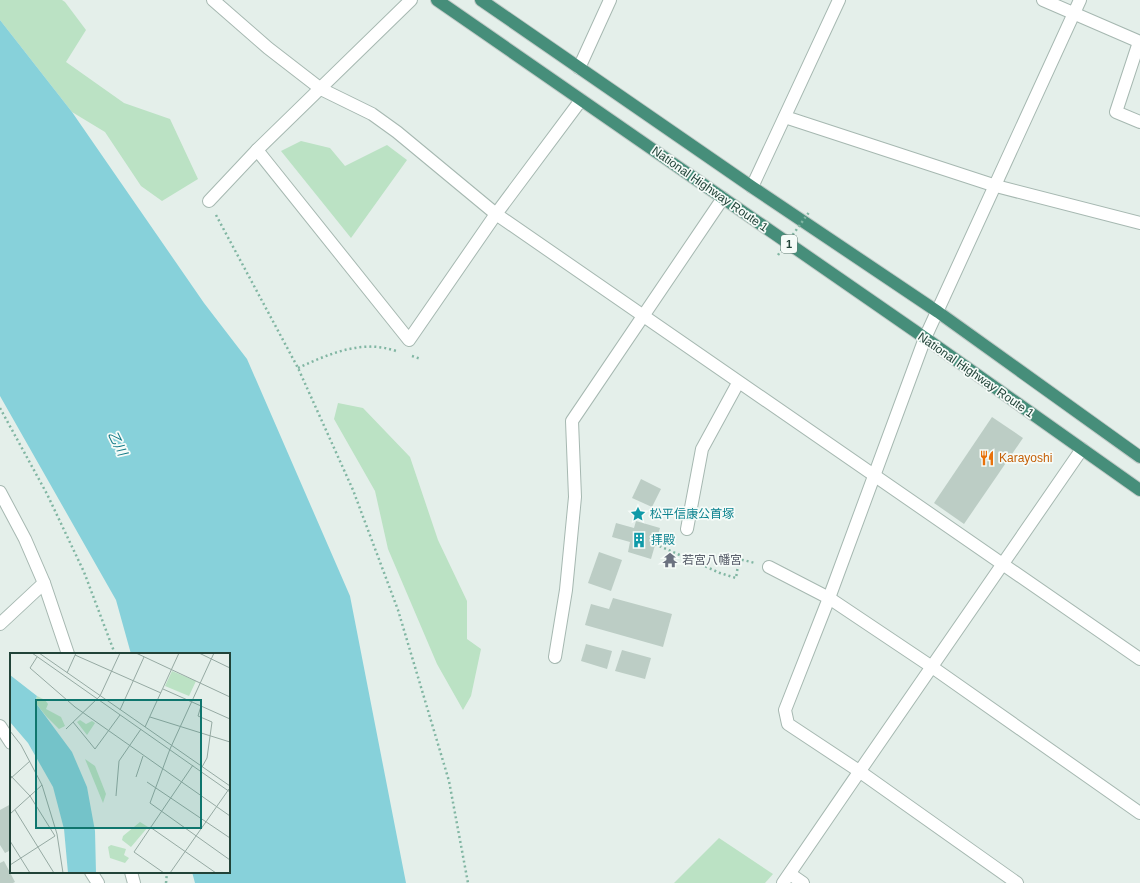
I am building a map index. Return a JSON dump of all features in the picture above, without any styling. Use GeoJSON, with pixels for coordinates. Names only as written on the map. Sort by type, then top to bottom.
{"type":"FeatureCollection","features":[{"type":"Feature","properties":{"kind":"highway","name":"National Highway Route 1"},"geometry":{"type":"LineString","coordinates":[[437,0],[925,338],[1140,490]]}},
{"type":"Feature","properties":{"kind":"highway","name":"National Highway Route 1"},"geometry":{"type":"LineString","coordinates":[[481,0],[752,187],[938,312],[1140,457]]}},
{"type":"Feature","properties":{"kind":"street"},"geometry":{"type":"LineString","coordinates":[[213,0],[268,48],[321,89],[372,114],[397,132],[496,214],[738,383],[1004,563],[1140,659]]}},
{"type":"Feature","properties":{"kind":"street"},"geometry":{"type":"LineString","coordinates":[[209,201],[257,150],[411,0]]}},
{"type":"Feature","properties":{"kind":"street"},"geometry":{"type":"LineString","coordinates":[[579,68],[610,0]]}},
{"type":"Feature","properties":{"kind":"street"},"geometry":{"type":"LineString","coordinates":[[752,187],[839,0]]}},
{"type":"Feature","properties":{"kind":"street"},"geometry":{"type":"LineString","coordinates":[[1043,0],[1140,42],[1116,112],[1140,122]]}},
{"type":"Feature","properties":{"kind":"street"},"geometry":{"type":"LineString","coordinates":[[1017,883],[859,771],[788,724],[785,710],[829,598],[925,338],[1080,0]]}},
{"type":"Feature","properties":{"kind":"street"},"geometry":{"type":"LineString","coordinates":[[257,150],[409,340],[496,214],[581,100]]}},
{"type":"Feature","properties":{"kind":"street"},"geometry":{"type":"LineString","coordinates":[[785,117],[996,186],[1140,223]]}},
{"type":"Feature","properties":{"kind":"street"},"geometry":{"type":"LineString","coordinates":[[555,657],[566,590],[575,497],[572,421],[723,198]]}},
{"type":"Feature","properties":{"kind":"street"},"geometry":{"type":"LineString","coordinates":[[687,529],[702,449],[738,383]]}},
{"type":"Feature","properties":{"kind":"street"},"geometry":{"type":"LineString","coordinates":[[803,883],[786,878],[1082,449]]}},
{"type":"Feature","properties":{"kind":"street"},"geometry":{"type":"LineString","coordinates":[[0,492],[25,539],[44,583],[68,653]]}},
{"type":"Feature","properties":{"kind":"street"},"geometry":{"type":"LineString","coordinates":[[769,567],[829,598],[932,667],[1140,813]]}},
{"type":"Feature","properties":{"kind":"street"},"geometry":{"type":"LineString","coordinates":[[0,624],[44,583]]}},
{"type":"Feature","properties":{"kind":"street"},"geometry":{"type":"LineString","coordinates":[[0,726],[10,741]]}},
{"type":"Feature","properties":{"kind":"street"},"geometry":{"type":"LineString","coordinates":[[92,873],[98,883]]}},
{"type":"Feature","properties":{"kind":"street"},"geometry":{"type":"LineString","coordinates":[[131,873],[134,883]]}},
{"type":"Feature","properties":{"kind":"path"},"geometry":{"type":"LineString","coordinates":[[209,201],[298,368],[353,490],[398,610],[448,781],[468,883]]}},
{"type":"Feature","properties":{"kind":"path"},"geometry":{"type":"LineString","coordinates":[[778,255],[810,211]]}},
{"type":"Feature","properties":{"kind":"path"},"geometry":{"type":"LineString","coordinates":[[298,368],[346,349],[382,347],[399,352]]}},
{"type":"Feature","properties":{"kind":"path"},"geometry":{"type":"LineString","coordinates":[[406,354],[421,359]]}},
{"type":"Feature","properties":{"kind":"path"},"geometry":{"type":"LineString","coordinates":[[0,408],[47,494],[84,572],[114,653]]}},
{"type":"Feature","properties":{"kind":"path"},"geometry":{"type":"LineString","coordinates":[[655,544],[720,573],[736,578],[739,559]]}},
{"type":"Feature","properties":{"kind":"path"},"geometry":{"type":"LineString","coordinates":[[166,883],[167,873]]}},
{"type":"Feature","properties":{"kind":"green space"},"geometry":{"type":"Polygon","coordinates":[[[0,0],[62,0],[65,2],[86,30],[66,62],[124,103],[170,119],[198,179],[162,201],[141,186],[105,132],[72,112],[0,20],[0,0]]]}},
{"type":"Feature","properties":{"kind":"green space"},"geometry":{"type":"Polygon","coordinates":[[[301,141],[330,148],[345,166],[387,145],[407,160],[351,238],[281,151],[301,141]]]}},
{"type":"Feature","properties":{"kind":"green space"},"geometry":{"type":"Polygon","coordinates":[[[338,403],[363,408],[410,457],[438,540],[467,601],[467,639],[481,649],[471,696],[463,710],[437,664],[388,549],[375,491],[334,419],[338,403]]]}},
{"type":"Feature","properties":{"kind":"green space"},"geometry":{"type":"Polygon","coordinates":[[[719,838],[773,874],[765,883],[674,883],[719,838]]]}},
{"type":"Feature","properties":{"kind":"water","name":"乙川"},"geometry":{"type":"Polygon","coordinates":[[[0,20],[72,112],[204,303],[247,359],[350,596],[406,883],[195,883],[192,873],[230,873],[230,653],[131,653],[116,600],[0,396],[0,20]]]}},
{"type":"Feature","properties":{"kind":"building"},"geometry":{"type":"Polygon","coordinates":[[[992,417],[1023,438],[964,524],[934,503],[992,417]]]}},
{"type":"Feature","properties":{"kind":"building"},"geometry":{"type":"Polygon","coordinates":[[[641,479],[661,489],[652,507],[632,498],[641,479]]]}},
{"type":"Feature","properties":{"kind":"building","name":"拝殿"},"geometry":{"type":"Polygon","coordinates":[[[636,521],[660,528],[651,559],[628,552],[630,542],[612,537],[616,523],[634,528],[636,521]]]}},
{"type":"Feature","properties":{"kind":"building"},"geometry":{"type":"Polygon","coordinates":[[[599,552],[622,560],[611,591],[588,583],[599,552]]]}},
{"type":"Feature","properties":{"kind":"building"},"geometry":{"type":"Polygon","coordinates":[[[613,598],[672,614],[663,647],[585,625],[591,604],[609,609],[613,598]]]}},
{"type":"Feature","properties":{"kind":"building"},"geometry":{"type":"Polygon","coordinates":[[[586,644],[612,651],[607,669],[581,661],[586,644]]]}},
{"type":"Feature","properties":{"kind":"building"},"geometry":{"type":"Polygon","coordinates":[[[622,650],[651,658],[645,679],[615,671],[622,650]]]}},
{"type":"Feature","properties":{"kind":"building"},"geometry":{"type":"Polygon","coordinates":[[[10,805],[10,850],[5,853],[0,845],[0,810],[10,805]]]}},
{"type":"Feature","properties":{"kind":"building"},"geometry":{"type":"Polygon","coordinates":[[[4,861],[15,882],[0,883],[0,863],[4,861]]]}},
{"type":"Feature","properties":{"kind":"place","name":"Karayoshi"},"geometry":{"type":"Point","coordinates":[987,458]}},
{"type":"Feature","properties":{"kind":"place","name":"松平信康公首塚"},"geometry":{"type":"Point","coordinates":[638,514]}},
{"type":"Feature","properties":{"kind":"place","name":"拝殿"},"geometry":{"type":"Point","coordinates":[639,540]}},
{"type":"Feature","properties":{"kind":"place","name":"若宮八幡宮"},"geometry":{"type":"Point","coordinates":[670,560]}}]}
